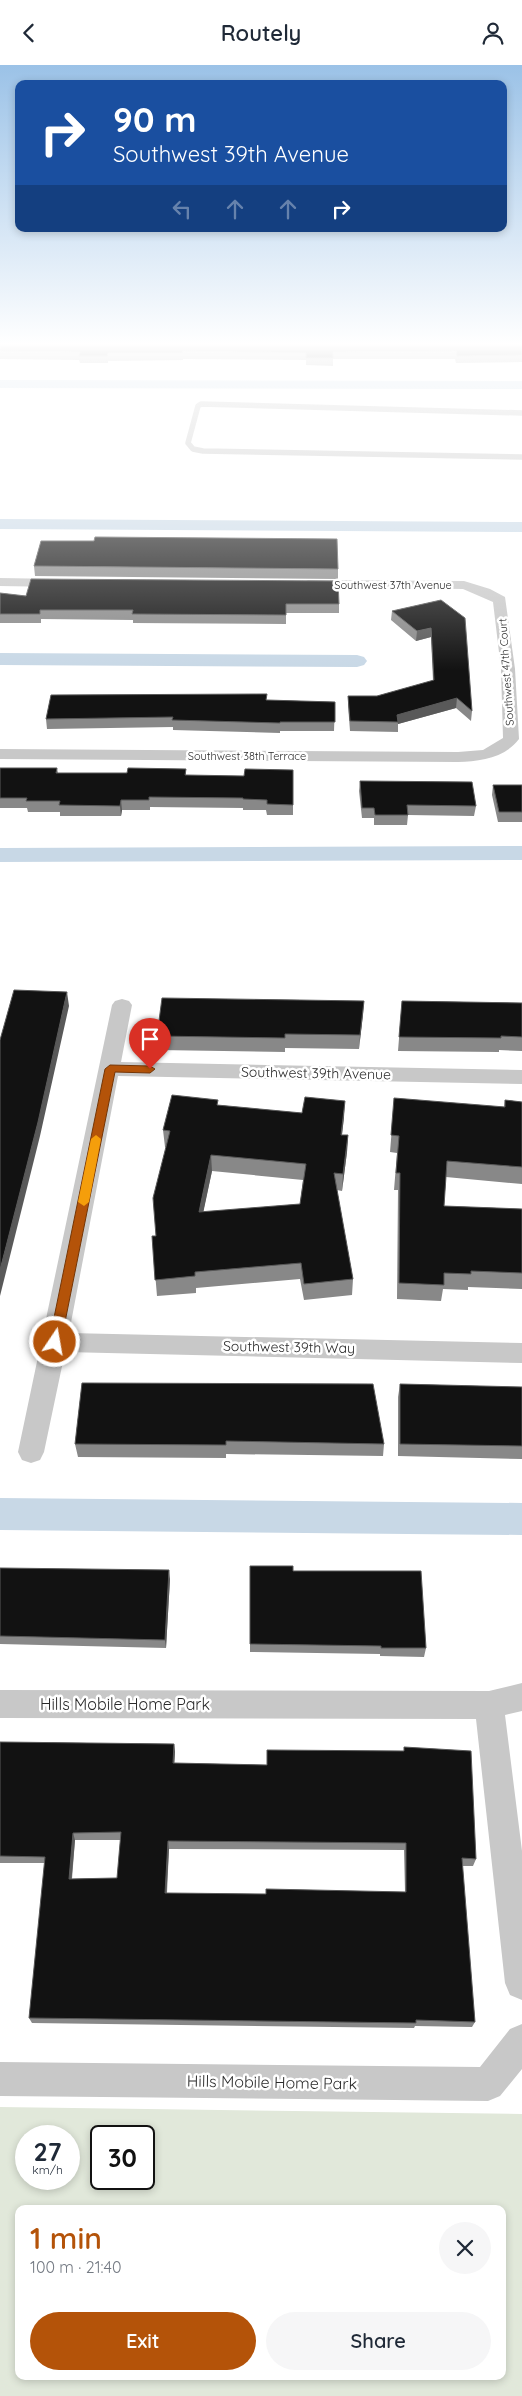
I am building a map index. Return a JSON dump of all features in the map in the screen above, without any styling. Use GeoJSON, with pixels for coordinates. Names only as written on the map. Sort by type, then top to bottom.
{"type":"FeatureCollection","features":[{"type":"Feature","properties":{"kind":"street"},"geometry":{"type":"LineString","coordinates":[[0,583],[69,583]]}},
{"type":"Feature","properties":{"kind":"street","name":"Southwest 37th Avenue"},"geometry":{"type":"LineString","coordinates":[[296,584],[464,585],[485,592]]}},
{"type":"Feature","properties":{"kind":"street","name":"Southwest 47th Court"},"geometry":{"type":"LineString","coordinates":[[485,592],[500,600],[512,665],[511,739],[504,748],[494,752]]}},
{"type":"Feature","properties":{"kind":"street"},"geometry":{"type":"LineString","coordinates":[[512,665],[522,658]]}},
{"type":"Feature","properties":{"kind":"street","name":"Southwest 38th Terrace"},"geometry":{"type":"LineString","coordinates":[[0,754],[458,757],[494,752]]}},
{"type":"Feature","properties":{"kind":"street"},"geometry":{"type":"LineString","coordinates":[[30,1452],[55,1342],[122,1005]]}},
{"type":"Feature","properties":{"kind":"street","name":"Southwest 39th Avenue"},"geometry":{"type":"LineString","coordinates":[[110,1069],[522,1077]]}},
{"type":"Feature","properties":{"kind":"street","name":"Southwest 39th Way"},"geometry":{"type":"LineString","coordinates":[[55,1342],[522,1353]]}},
{"type":"Feature","properties":{"kind":"street","name":"Hills Mobile Home Park"},"geometry":{"type":"LineString","coordinates":[[0,1704],[489,1705],[522,1697]]}},
{"type":"Feature","properties":{"kind":"street"},"geometry":{"type":"LineString","coordinates":[[489,1705],[522,1983]]}},
{"type":"Feature","properties":{"kind":"street","name":"Hills Mobile Home Park"},"geometry":{"type":"LineString","coordinates":[[0,2079],[488,2084],[522,2041]]}},
{"type":"Feature","properties":{"kind":"lane"},"geometry":{"type":"LineString","coordinates":[[351,454],[522,457]]}},
{"type":"Feature","properties":{"kind":"shaded area"},"geometry":{"type":"Polygon","coordinates":[[[0,2107],[522,2114],[522,2396],[0,2396],[0,2107]]]}},
{"type":"Feature","properties":{"kind":"building"},"geometry":{"type":"Polygon","coordinates":[[[95,537],[337,539],[338,569],[34,566],[41,541],[94,541],[95,537]]]}},
{"type":"Feature","properties":{"kind":"building"},"geometry":{"type":"Polygon","coordinates":[[[31,579],[338,581],[339,604],[286,604],[286,615],[132,614],[133,610],[40,610],[40,614],[0,614],[0,593],[26,596],[31,579]]]}},
{"type":"Feature","properties":{"kind":"building"},"geometry":{"type":"Polygon","coordinates":[[[441,600],[465,618],[472,711],[457,698],[397,715],[398,722],[350,721],[348,696],[377,696],[434,680],[431,628],[417,631],[392,611],[441,600]]]}},
{"type":"Feature","properties":{"kind":"building"},"geometry":{"type":"Polygon","coordinates":[[[267,694],[266,700],[335,702],[335,722],[280,723],[172,720],[173,717],[46,719],[51,695],[267,694]]]}},
{"type":"Feature","properties":{"kind":"building"},"geometry":{"type":"Polygon","coordinates":[[[0,768],[57,768],[56,773],[127,773],[128,768],[186,769],[185,775],[244,776],[245,769],[293,770],[293,805],[267,804],[267,800],[243,798],[149,797],[149,800],[121,800],[120,806],[59,805],[60,801],[26,801],[27,798],[0,798],[0,768]]]}},
{"type":"Feature","properties":{"kind":"building"},"geometry":{"type":"Polygon","coordinates":[[[360,781],[472,782],[476,806],[407,805],[408,815],[375,815],[374,808],[362,808],[360,781]]]}},
{"type":"Feature","properties":{"kind":"building"},"geometry":{"type":"Polygon","coordinates":[[[493,785],[522,785],[522,812],[499,812],[493,785]]]}},
{"type":"Feature","properties":{"kind":"building"},"geometry":{"type":"Polygon","coordinates":[[[14,990],[67,992],[38,1122],[0,1270],[0,1040],[14,990]]]}},
{"type":"Feature","properties":{"kind":"building"},"geometry":{"type":"Polygon","coordinates":[[[162,998],[364,1001],[360,1035],[285,1034],[285,1038],[157,1036],[162,998]]]}},
{"type":"Feature","properties":{"kind":"building"},"geometry":{"type":"Polygon","coordinates":[[[402,1001],[522,1003],[522,1037],[399,1037],[402,1001]]]}},
{"type":"Feature","properties":{"kind":"building"},"geometry":{"type":"Polygon","coordinates":[[[172,1095],[218,1100],[217,1105],[302,1113],[305,1097],[345,1101],[341,1135],[348,1135],[343,1174],[334,1173],[353,1279],[304,1284],[301,1263],[195,1272],[195,1276],[155,1280],[152,1236],[156,1236],[153,1198],[170,1131],[163,1130],[172,1095]],[[211,1155],[199,1212],[300,1204],[306,1164],[211,1155]]]}},
{"type":"Feature","properties":{"kind":"building"},"geometry":{"type":"Polygon","coordinates":[[[394,1098],[505,1107],[505,1100],[522,1102],[522,1167],[447,1161],[444,1206],[522,1209],[522,1273],[471,1271],[471,1274],[444,1273],[444,1285],[399,1283],[400,1173],[396,1173],[399,1136],[391,1135],[394,1098]]]}},
{"type":"Feature","properties":{"kind":"building"},"geometry":{"type":"Polygon","coordinates":[[[82,1383],[373,1384],[384,1444],[226,1441],[226,1445],[75,1444],[82,1383]]]}},
{"type":"Feature","properties":{"kind":"building"},"geometry":{"type":"Polygon","coordinates":[[[400,1384],[522,1387],[522,1446],[400,1444],[400,1384]]]}},
{"type":"Feature","properties":{"kind":"building"},"geometry":{"type":"Polygon","coordinates":[[[250,1566],[293,1566],[293,1571],[421,1571],[426,1648],[250,1644],[250,1566]]]}},
{"type":"Feature","properties":{"kind":"building"},"geometry":{"type":"Polygon","coordinates":[[[0,1568],[169,1570],[165,1640],[0,1636],[0,1568]]]}},
{"type":"Feature","properties":{"kind":"building"},"geometry":{"type":"Polygon","coordinates":[[[0,1742],[174,1744],[173,1763],[267,1765],[267,1750],[404,1751],[404,1747],[471,1751],[476,1859],[462,1858],[475,2022],[416,2020],[416,2023],[29,2018],[45,1857],[0,1856],[0,1742]],[[121,1832],[73,1833],[69,1879],[117,1878],[121,1832]],[[168,1841],[165,1893],[266,1894],[266,1889],[406,1892],[406,1843],[168,1841]]]}},
{"type":"Feature","properties":{"kind":"waterway"},"geometry":{"type":"LineString","coordinates":[[0,524],[522,527]]}},
{"type":"Feature","properties":{"kind":"waterway"},"geometry":{"type":"LineString","coordinates":[[0,659],[357,661]]}},
{"type":"Feature","properties":{"kind":"waterway"},"geometry":{"type":"LineString","coordinates":[[0,855],[522,853]]}},
{"type":"Feature","properties":{"kind":"waterway"},"geometry":{"type":"LineString","coordinates":[[0,1514],[522,1519]]}},
{"type":"Feature","properties":{"kind":"slow traffic"},"geometry":{"type":"LineString","coordinates":[[84,1202],[96,1139]]}},
{"type":"Feature","properties":{"kind":"route"},"geometry":{"type":"LineString","coordinates":[[55,1342],[110,1069],[150,1069]]}}]}
